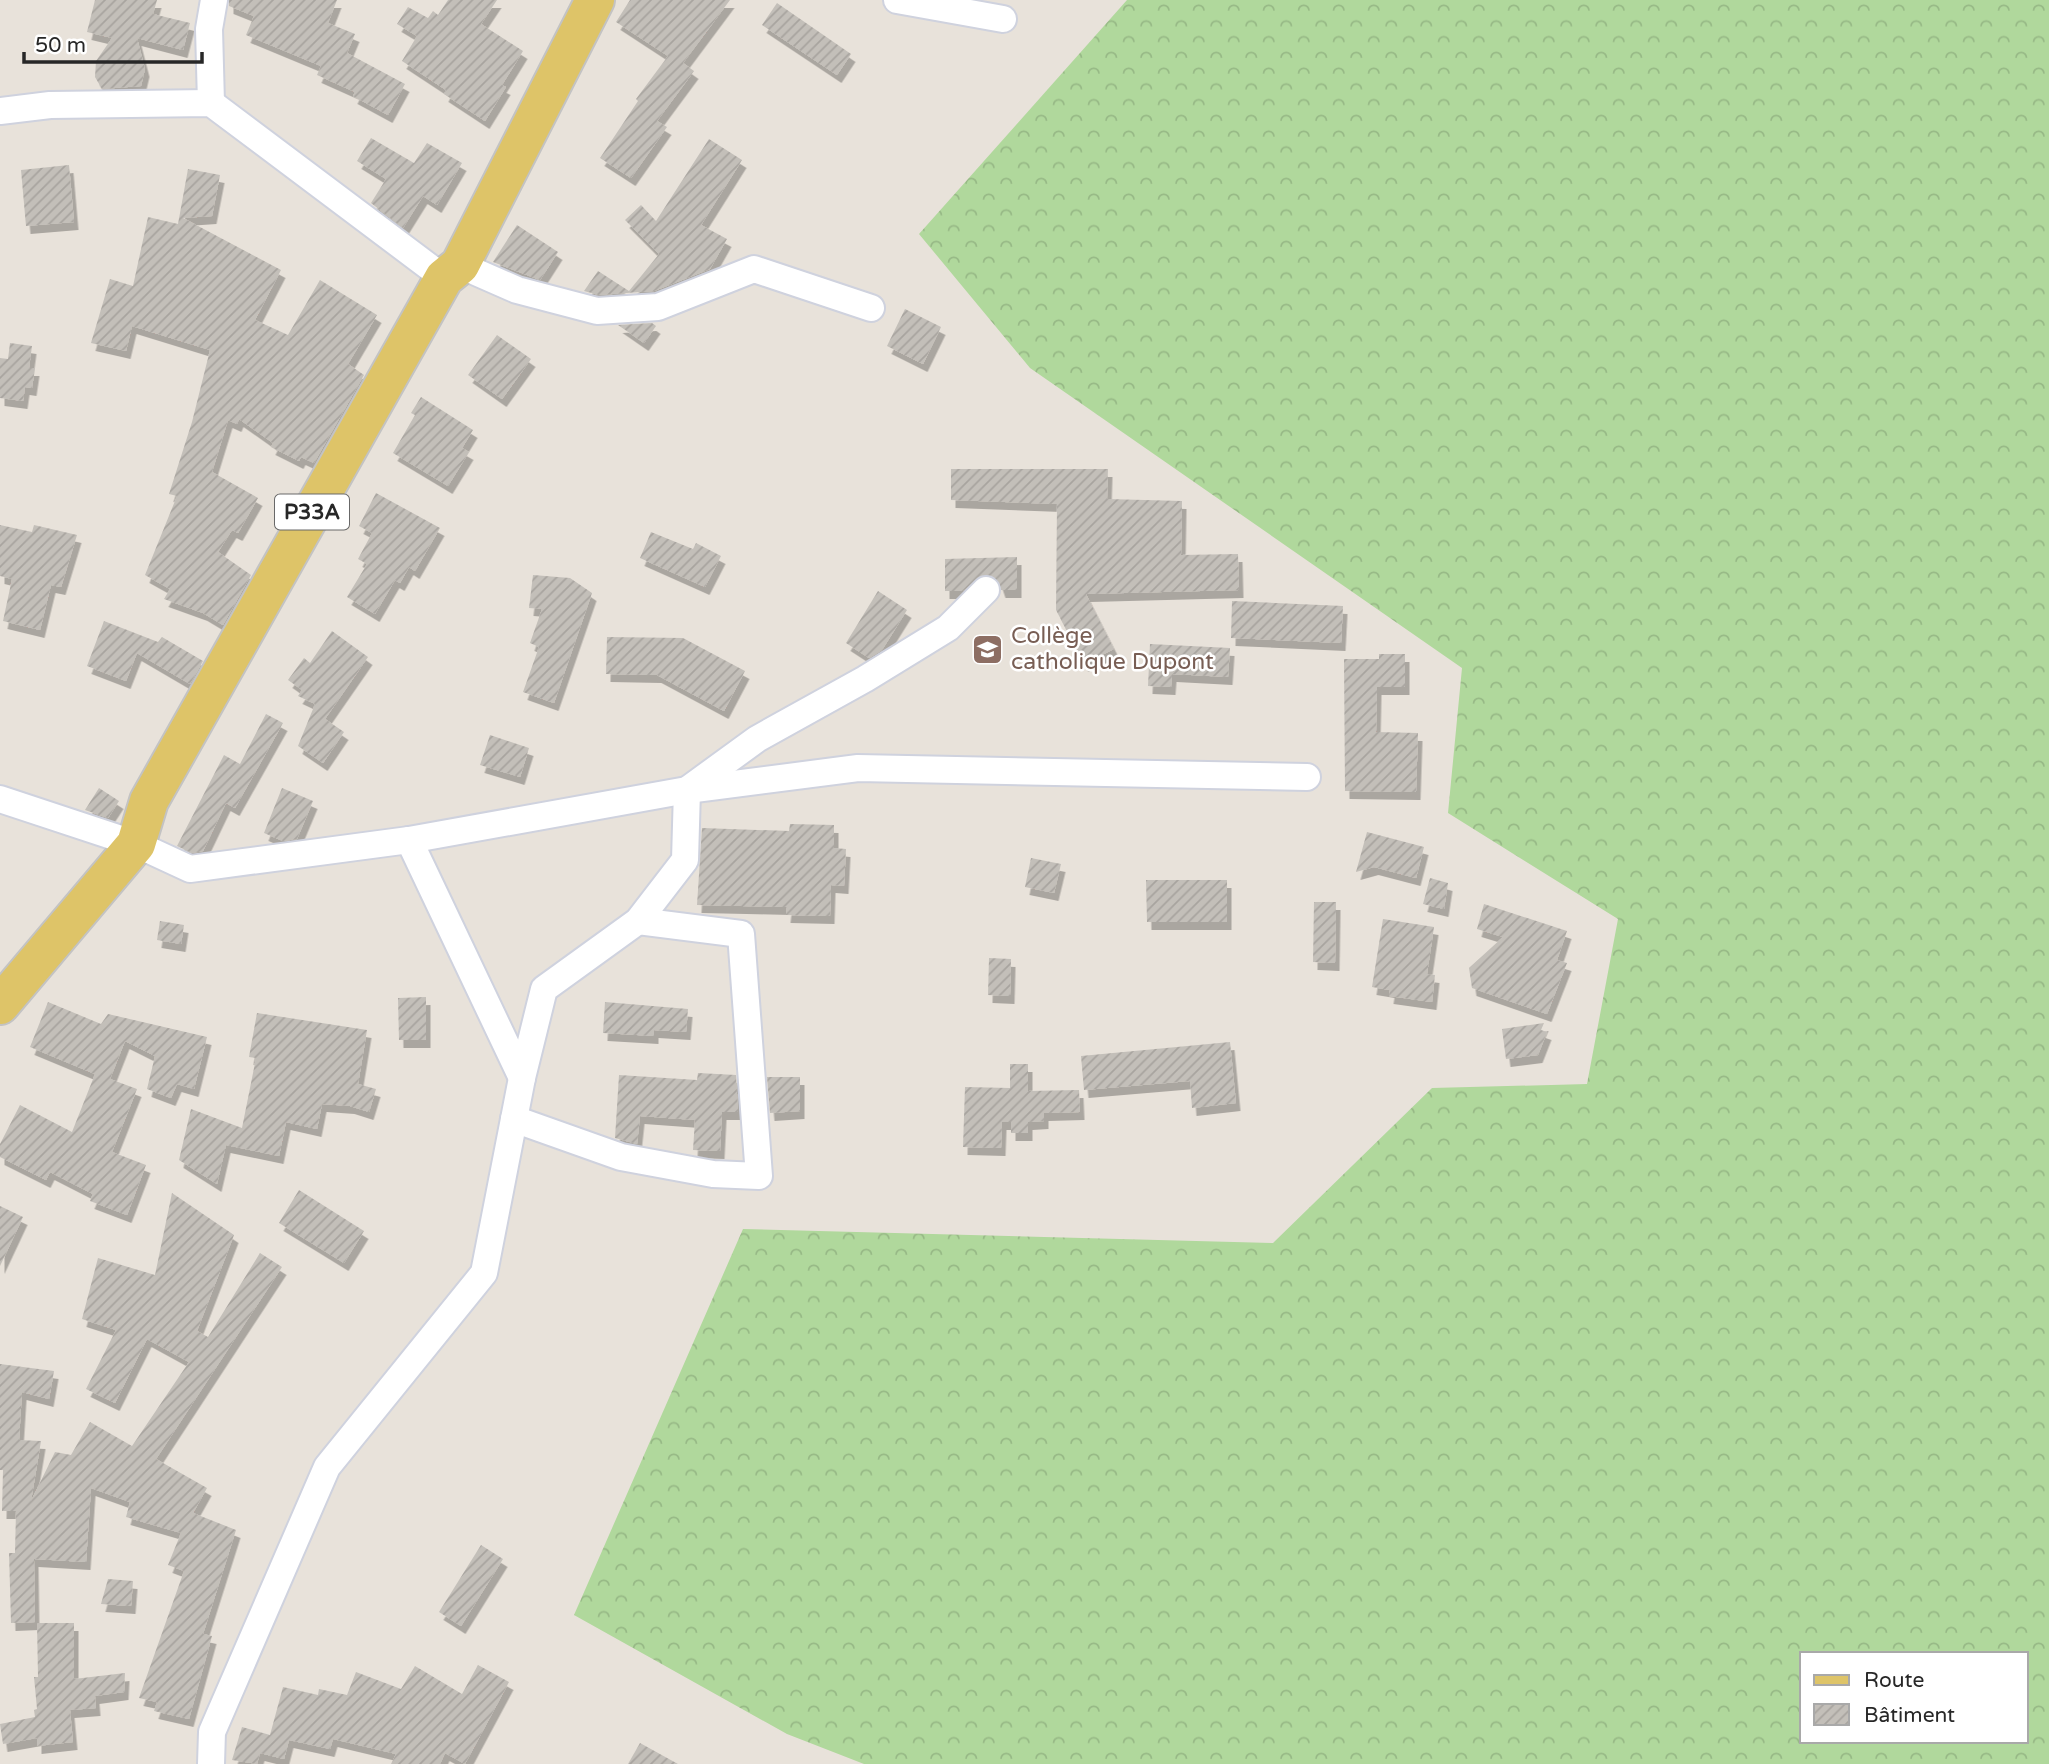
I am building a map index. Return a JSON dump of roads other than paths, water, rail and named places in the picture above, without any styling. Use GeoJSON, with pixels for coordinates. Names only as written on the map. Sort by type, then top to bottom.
{"type":"FeatureCollection","features":[{"type":"Feature","properties":{"kind":"main road","name":"P33A"},"geometry":{"type":"LineString","coordinates":[[0,1005],[136,844],[149,801],[452,272],[595,0]]}},
{"type":"Feature","properties":{"kind":"street"},"geometry":{"type":"LineString","coordinates":[[211,103],[209,29],[214,0]]}},
{"type":"Feature","properties":{"kind":"street"},"geometry":{"type":"LineString","coordinates":[[897,0],[1003,19]]}},
{"type":"Feature","properties":{"kind":"street"},"geometry":{"type":"LineString","coordinates":[[0,111],[50,105],[211,103],[452,272],[597,311],[658,307],[754,269],[871,308]]}},
{"type":"Feature","properties":{"kind":"street"},"geometry":{"type":"LineString","coordinates":[[687,790],[757,739],[865,679],[948,628],[986,590]]}},
{"type":"Feature","properties":{"kind":"street"},"geometry":{"type":"LineString","coordinates":[[0,799],[136,844],[190,869],[409,840],[687,790],[858,768],[1307,777]]}},
{"type":"Feature","properties":{"kind":"street"},"geometry":{"type":"LineString","coordinates":[[211,1764],[212,1732],[327,1467],[484,1273],[522,1078],[544,989],[638,921],[685,860],[687,790]]}},
{"type":"Feature","properties":{"kind":"street"},"geometry":{"type":"LineString","coordinates":[[409,840],[522,1078]]}},
{"type":"Feature","properties":{"kind":"street"},"geometry":{"type":"LineString","coordinates":[[514,1119],[621,1157],[713,1174],[760,1176],[741,934],[638,921]]}},
{"type":"Feature","properties":{"kind":"place","name":"Collège catholique Dupont"},"geometry":{"type":"Point","coordinates":[988,649]}}]}
